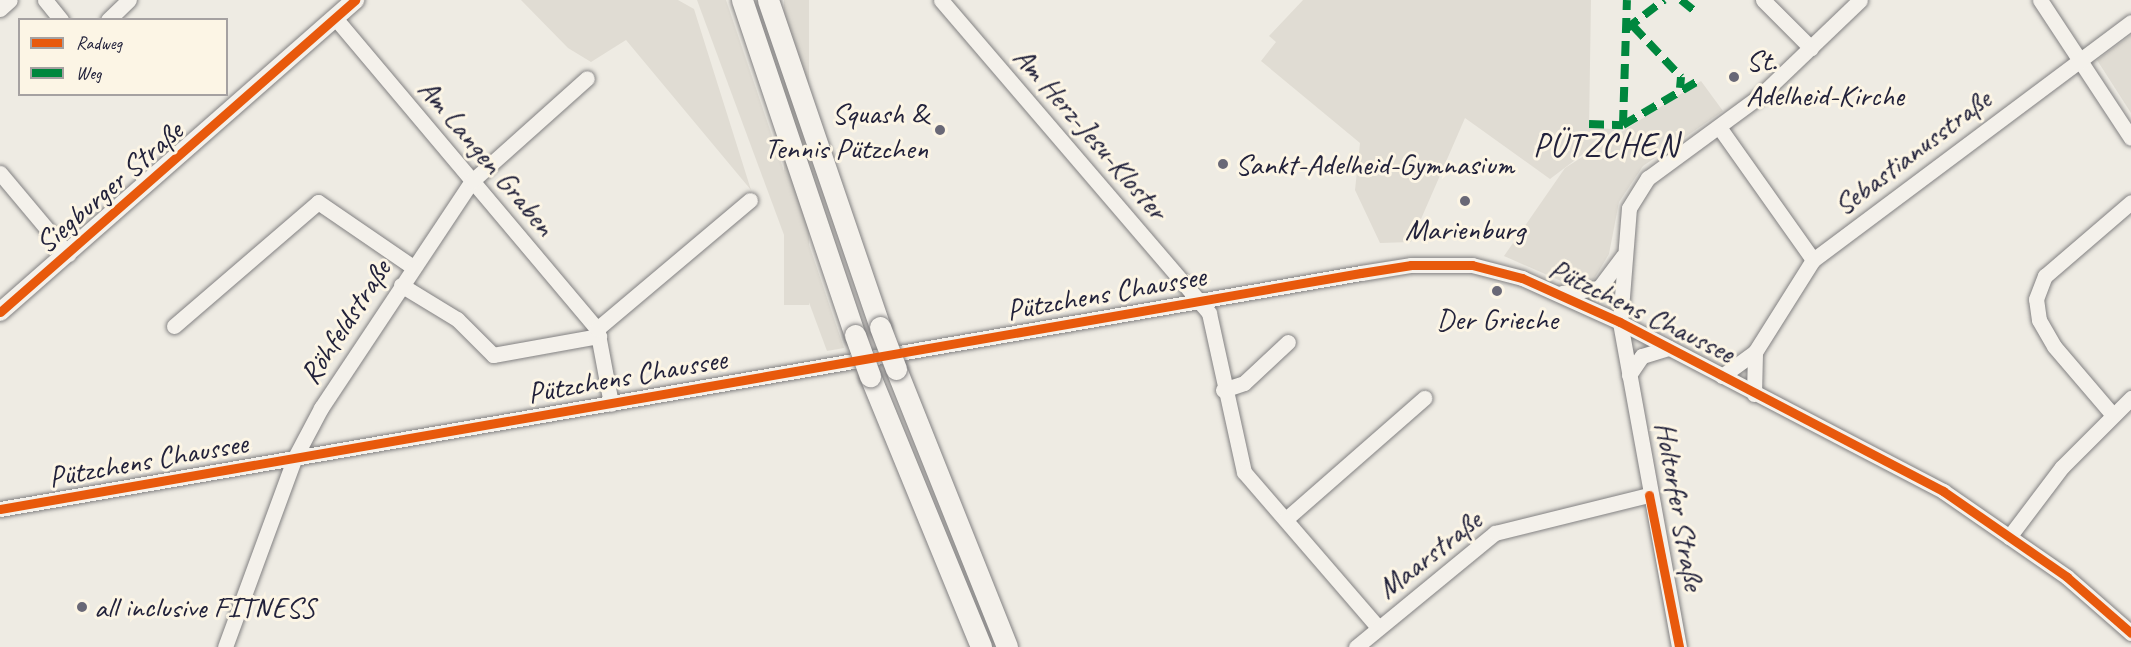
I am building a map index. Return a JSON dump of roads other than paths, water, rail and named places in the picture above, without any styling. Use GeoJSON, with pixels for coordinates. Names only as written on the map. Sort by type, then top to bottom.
{"type":"FeatureCollection","features":[{"type":"Feature","properties":{"kind":"highway"},"geometry":{"type":"LineString","coordinates":[[742,0],[870,376],[981,647]]}},
{"type":"Feature","properties":{"kind":"highway"},"geometry":{"type":"LineString","coordinates":[[768,0],[880,327],[1007,647]]}},
{"type":"Feature","properties":{"kind":"main road","name":"Siegburger Straße"},"geometry":{"type":"LineString","coordinates":[[0,312],[355,0]]}},
{"type":"Feature","properties":{"kind":"street"},"geometry":{"type":"LineString","coordinates":[[0,9],[10,0]]}},
{"type":"Feature","properties":{"kind":"street"},"geometry":{"type":"LineString","coordinates":[[45,0],[59,18]]}},
{"type":"Feature","properties":{"kind":"street"},"geometry":{"type":"LineString","coordinates":[[110,18],[129,0]]}},
{"type":"Feature","properties":{"kind":"street","name":"Am Herz-Jesu-Kloster"},"geometry":{"type":"LineString","coordinates":[[941,0],[1209,313],[1223,390],[1244,472],[1378,627]]}},
{"type":"Feature","properties":{"kind":"street"},"geometry":{"type":"LineString","coordinates":[[1763,0],[1811,48]]}},
{"type":"Feature","properties":{"kind":"street"},"geometry":{"type":"LineString","coordinates":[[1620,322],[1625,224],[1639,188],[1719,127],[1811,48],[1860,0]]}},
{"type":"Feature","properties":{"kind":"street"},"geometry":{"type":"LineString","coordinates":[[2040,0],[2076,48],[2078,61],[2131,138]]}},
{"type":"Feature","properties":{"kind":"street","name":"Am Langen Graben"},"geometry":{"type":"LineString","coordinates":[[336,19],[598,332],[611,404]]}},
{"type":"Feature","properties":{"kind":"street","name":"Sebastianusstraße"},"geometry":{"type":"LineString","coordinates":[[1722,376],[1755,352],[1813,260],[2131,22]]}},
{"type":"Feature","properties":{"kind":"street","name":"Röhfeldstraße"},"geometry":{"type":"LineString","coordinates":[[225,647],[294,459],[401,285],[472,180],[587,78]]}},
{"type":"Feature","properties":{"kind":"street"},"geometry":{"type":"LineString","coordinates":[[1719,127],[1813,260]]}},
{"type":"Feature","properties":{"kind":"street"},"geometry":{"type":"LineString","coordinates":[[0,173],[68,254]]}},
{"type":"Feature","properties":{"kind":"street"},"geometry":{"type":"LineString","coordinates":[[401,285],[457,319],[493,355],[598,332],[750,200]]}},
{"type":"Feature","properties":{"kind":"street"},"geometry":{"type":"LineString","coordinates":[[174,326],[318,202],[413,267]]}},
{"type":"Feature","properties":{"kind":"street"},"geometry":{"type":"LineString","coordinates":[[2112,414],[2054,346],[2039,320],[2036,299],[2045,276],[2131,202]]}},
{"type":"Feature","properties":{"kind":"street"},"geometry":{"type":"LineString","coordinates":[[1556,293],[1599,288],[1624,254]]}},
{"type":"Feature","properties":{"kind":"street","name":"Pützchens Chaussee"},"geometry":{"type":"LineString","coordinates":[[0,509],[1411,265],[1472,265],[1556,293],[1620,322],[1943,491],[2067,577],[2131,633]]}},
{"type":"Feature","properties":{"kind":"street","name":"Holtorfer Straße"},"geometry":{"type":"LineString","coordinates":[[1620,322],[1648,495],[1679,647]]}},
{"type":"Feature","properties":{"kind":"street"},"geometry":{"type":"LineString","coordinates":[[1223,390],[1244,383],[1288,342]]}},
{"type":"Feature","properties":{"kind":"street"},"geometry":{"type":"LineString","coordinates":[[1629,375],[1642,356],[1669,348]]}},
{"type":"Feature","properties":{"kind":"street"},"geometry":{"type":"LineString","coordinates":[[1754,394],[1755,352]]}},
{"type":"Feature","properties":{"kind":"street"},"geometry":{"type":"LineString","coordinates":[[1286,519],[1424,398]]}},
{"type":"Feature","properties":{"kind":"street"},"geometry":{"type":"LineString","coordinates":[[2008,537],[2062,467],[2112,414],[2131,398]]}},
{"type":"Feature","properties":{"kind":"street","name":"Maarstraße"},"geometry":{"type":"LineString","coordinates":[[1356,647],[1496,533],[1648,495]]}},
{"type":"Feature","properties":{"kind":"place","name":"St. Adelheid-Kirche"},"geometry":{"type":"Point","coordinates":[1734,77]}},
{"type":"Feature","properties":{"kind":"place","name":"Squash & Tennis Pützchen"},"geometry":{"type":"Point","coordinates":[940,130]}},
{"type":"Feature","properties":{"kind":"place","name":"Sankt-Adelheid-Gymnasium"},"geometry":{"type":"Point","coordinates":[1223,164]}},
{"type":"Feature","properties":{"kind":"place","name":"Marienburg"},"geometry":{"type":"Point","coordinates":[1465,201]}},
{"type":"Feature","properties":{"kind":"place","name":"Der Grieche"},"geometry":{"type":"Point","coordinates":[1497,291]}},
{"type":"Feature","properties":{"kind":"place","name":"all inclusive FITNESS"},"geometry":{"type":"Point","coordinates":[82,607]}},
{"type":"Feature","properties":{"kind":"district","name":"PÜTZCHEN"},"geometry":{"type":"Point","coordinates":[1606,146]}}]}
